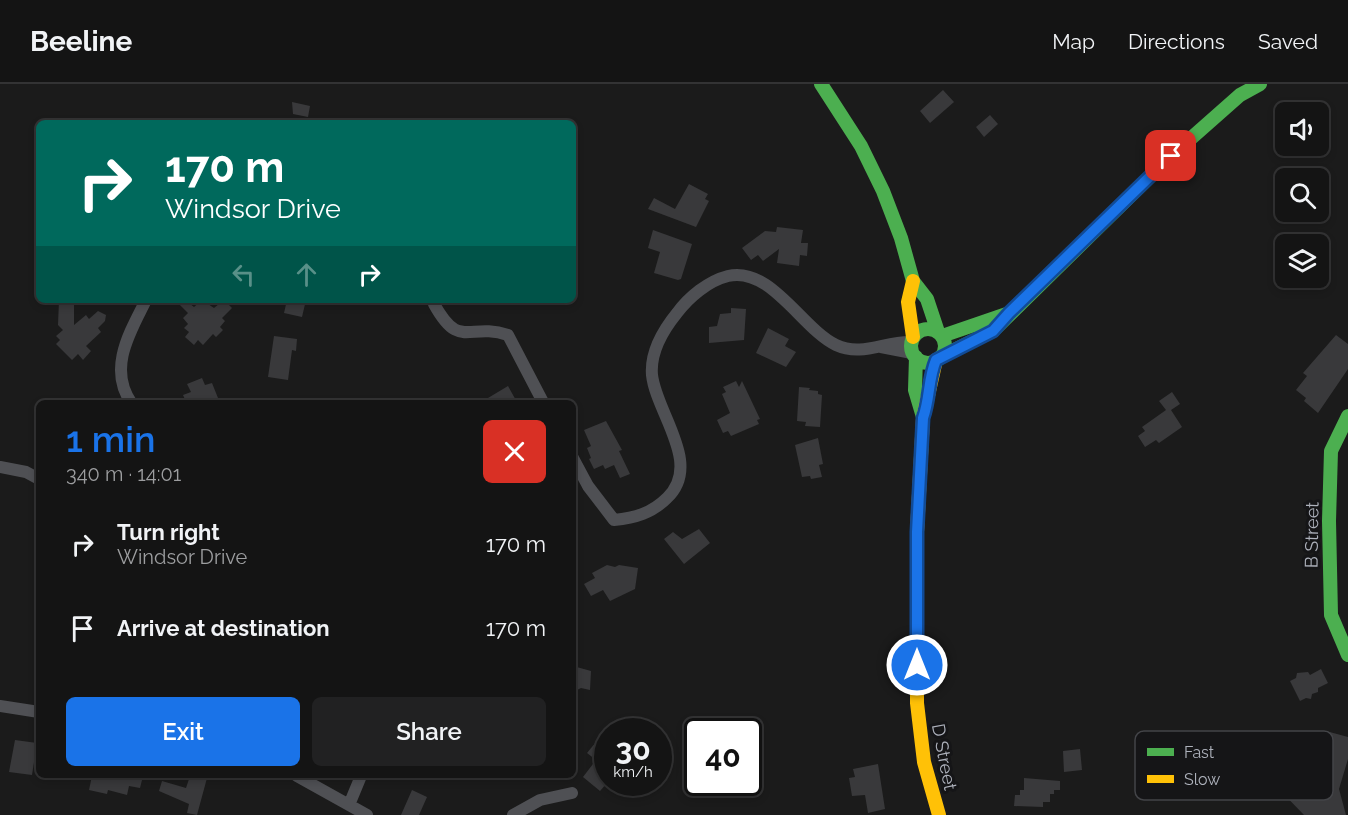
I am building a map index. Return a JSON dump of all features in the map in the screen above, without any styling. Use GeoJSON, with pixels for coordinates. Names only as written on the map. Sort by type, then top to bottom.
{"type":"FeatureCollection","features":[{"type":"Feature","properties":{"kind":"street"},"geometry":{"type":"LineString","coordinates":[[820,84],[861,146],[883,191],[901,238],[913,281],[927,299],[945,347],[938,359]]}},
{"type":"Feature","properties":{"kind":"street"},"geometry":{"type":"LineString","coordinates":[[576,464],[588,486],[614,520],[633,518],[658,507],[672,493],[680,478],[681,459],[656,396],[651,372],[665,328],[682,306],[708,284],[730,276],[752,278],[775,291],[815,331],[835,345],[855,351],[880,347],[896,341],[913,347],[925,362],[938,359],[993,331],[1171,156],[1240,95],[1260,84]]}},
{"type":"Feature","properties":{"kind":"street","name":"D Street"},"geometry":{"type":"LineString","coordinates":[[913,281],[908,302],[915,390],[923,418]]}},
{"type":"Feature","properties":{"kind":"street"},"geometry":{"type":"LineString","coordinates":[[131,400],[120,365],[124,343],[144,303]]}},
{"type":"Feature","properties":{"kind":"street"},"geometry":{"type":"LineString","coordinates":[[434,304],[445,324],[454,330],[464,334],[490,329],[508,335],[542,400]]}},
{"type":"Feature","properties":{"kind":"street"},"geometry":{"type":"LineString","coordinates":[[913,347],[927,329],[940,334],[1009,313]]}},
{"type":"Feature","properties":{"kind":"street","name":"D Street"},"geometry":{"type":"LineString","coordinates":[[938,359],[931,372],[928,403],[923,418],[917,532],[917,703],[924,762],[939,815]]}},
{"type":"Feature","properties":{"kind":"street","name":"B Street"},"geometry":{"type":"LineString","coordinates":[[1348,416],[1332,452],[1329,521],[1331,615],[1348,655]]}},
{"type":"Feature","properties":{"kind":"street"},"geometry":{"type":"LineString","coordinates":[[0,467],[26,472],[36,477]]}},
{"type":"Feature","properties":{"kind":"street"},"geometry":{"type":"LineString","coordinates":[[0,706],[36,712]]}},
{"type":"Feature","properties":{"kind":"street"},"geometry":{"type":"LineString","coordinates":[[301,778],[367,815]]}},
{"type":"Feature","properties":{"kind":"street"},"geometry":{"type":"LineString","coordinates":[[349,805],[360,778]]}},
{"type":"Feature","properties":{"kind":"street"},"geometry":{"type":"LineString","coordinates":[[513,815],[540,800],[572,793]]}},
{"type":"Feature","properties":{"kind":"building"},"geometry":{"type":"Polygon","coordinates":[[[943,90],[954,102],[930,123],[920,111],[943,90]]]}},
{"type":"Feature","properties":{"kind":"building"},"geometry":{"type":"Polygon","coordinates":[[[292,102],[310,106],[308,117],[293,114],[292,102]]]}},
{"type":"Feature","properties":{"kind":"building"},"geometry":{"type":"Polygon","coordinates":[[[990,115],[998,124],[984,137],[976,127],[990,115]]]}},
{"type":"Feature","properties":{"kind":"building"},"geometry":{"type":"Polygon","coordinates":[[[689,184],[708,194],[705,199],[709,201],[696,227],[648,209],[654,198],[675,209],[689,184]]]}},
{"type":"Feature","properties":{"kind":"building"},"geometry":{"type":"Polygon","coordinates":[[[777,227],[803,230],[801,243],[808,243],[807,256],[800,255],[799,266],[777,263],[779,249],[763,261],[758,255],[751,260],[742,248],[765,231],[776,232],[777,227]]]}},
{"type":"Feature","properties":{"kind":"building"},"geometry":{"type":"Polygon","coordinates":[[[653,230],[692,244],[681,279],[654,273],[660,252],[648,248],[653,230]]]}},
{"type":"Feature","properties":{"kind":"building"},"geometry":{"type":"Polygon","coordinates":[[[59,303],[74,303],[74,325],[86,315],[89,319],[98,311],[106,315],[105,321],[98,328],[101,332],[86,346],[91,351],[83,360],[78,354],[72,360],[56,344],[60,340],[56,336],[63,330],[58,325],[59,303]]]}},
{"type":"Feature","properties":{"kind":"building"},"geometry":{"type":"Polygon","coordinates":[[[178,303],[189,303],[194,307],[199,303],[206,303],[214,308],[220,303],[227,303],[232,308],[222,318],[225,321],[220,327],[223,330],[216,337],[213,334],[203,345],[198,340],[194,345],[185,337],[189,332],[184,328],[188,324],[183,318],[188,313],[178,303]]]}},
{"type":"Feature","properties":{"kind":"building"},"geometry":{"type":"Polygon","coordinates":[[[286,303],[305,303],[302,317],[284,313],[286,303]]]}},
{"type":"Feature","properties":{"kind":"building"},"geometry":{"type":"Polygon","coordinates":[[[731,308],[746,309],[744,340],[709,343],[709,327],[717,326],[720,314],[731,313],[731,308]]]}},
{"type":"Feature","properties":{"kind":"building"},"geometry":{"type":"Polygon","coordinates":[[[768,328],[789,339],[785,346],[796,352],[786,367],[756,353],[768,328]]]}},
{"type":"Feature","properties":{"kind":"building"},"geometry":{"type":"Polygon","coordinates":[[[1336,335],[1348,344],[1348,369],[1318,413],[1304,401],[1306,398],[1296,390],[1307,376],[1303,373],[1336,335]]]}},
{"type":"Feature","properties":{"kind":"building"},"geometry":{"type":"Polygon","coordinates":[[[274,336],[297,339],[296,351],[292,350],[288,380],[268,377],[274,336]]]}},
{"type":"Feature","properties":{"kind":"building"},"geometry":{"type":"Polygon","coordinates":[[[202,378],[205,385],[212,383],[218,398],[185,400],[183,395],[191,392],[187,384],[202,378]]]}},
{"type":"Feature","properties":{"kind":"building"},"geometry":{"type":"Polygon","coordinates":[[[736,381],[739,387],[742,381],[760,419],[757,420],[759,424],[731,436],[728,431],[723,433],[717,420],[730,413],[722,394],[726,392],[723,387],[736,381]]]}},
{"type":"Feature","properties":{"kind":"building"},"geometry":{"type":"Polygon","coordinates":[[[508,386],[516,400],[485,400],[508,386]]]}},
{"type":"Feature","properties":{"kind":"building"},"geometry":{"type":"Polygon","coordinates":[[[799,387],[810,388],[809,390],[818,391],[818,394],[822,395],[820,427],[805,426],[806,422],[797,421],[799,387]]]}},
{"type":"Feature","properties":{"kind":"building"},"geometry":{"type":"Polygon","coordinates":[[[1172,392],[1180,404],[1171,410],[1182,427],[1159,443],[1156,440],[1145,447],[1138,436],[1145,431],[1142,427],[1166,410],[1159,401],[1172,392]]]}},
{"type":"Feature","properties":{"kind":"building"},"geometry":{"type":"Polygon","coordinates":[[[606,421],[622,450],[619,451],[630,474],[620,478],[614,465],[605,469],[603,465],[594,469],[589,459],[591,458],[587,448],[591,446],[584,430],[606,421]]]}},
{"type":"Feature","properties":{"kind":"building"},"geometry":{"type":"Polygon","coordinates":[[[818,438],[823,464],[819,465],[822,477],[811,479],[810,476],[802,477],[795,445],[818,438]]]}},
{"type":"Feature","properties":{"kind":"building"},"geometry":{"type":"Polygon","coordinates":[[[699,529],[710,543],[684,564],[664,539],[673,532],[682,539],[699,529]]]}},
{"type":"Feature","properties":{"kind":"building"},"geometry":{"type":"Polygon","coordinates":[[[607,565],[615,567],[619,565],[638,568],[635,589],[610,601],[603,590],[591,596],[584,584],[595,578],[592,573],[607,565]]]}},
{"type":"Feature","properties":{"kind":"building"},"geometry":{"type":"Polygon","coordinates":[[[576,667],[591,671],[590,690],[581,688],[576,690],[576,667]]]}},
{"type":"Feature","properties":{"kind":"building"},"geometry":{"type":"Polygon","coordinates":[[[1321,669],[1328,683],[1318,688],[1318,692],[1312,694],[1311,699],[1306,698],[1300,701],[1290,681],[1296,678],[1297,673],[1308,672],[1310,675],[1321,669]]]}},
{"type":"Feature","properties":{"kind":"building"},"geometry":{"type":"Polygon","coordinates":[[[1333,733],[1348,737],[1348,759],[1339,789],[1346,815],[1304,815],[1289,800],[1333,800],[1333,733]]]}},
{"type":"Feature","properties":{"kind":"building"},"geometry":{"type":"Polygon","coordinates":[[[15,740],[36,743],[32,775],[9,772],[15,740]]]}},
{"type":"Feature","properties":{"kind":"building"},"geometry":{"type":"Polygon","coordinates":[[[594,744],[594,758],[587,753],[594,744]]]}},
{"type":"Feature","properties":{"kind":"building"},"geometry":{"type":"Polygon","coordinates":[[[1080,749],[1082,770],[1064,772],[1063,751],[1080,749]]]}},
{"type":"Feature","properties":{"kind":"building"},"geometry":{"type":"Polygon","coordinates":[[[594,763],[594,786],[583,777],[594,763]]]}},
{"type":"Feature","properties":{"kind":"building"},"geometry":{"type":"Polygon","coordinates":[[[878,764],[885,809],[868,813],[865,795],[852,796],[849,778],[855,777],[853,769],[878,764]]]}},
{"type":"Feature","properties":{"kind":"building"},"geometry":{"type":"Polygon","coordinates":[[[92,778],[142,778],[140,788],[129,786],[127,795],[108,790],[107,794],[89,790],[92,778]]]}},
{"type":"Feature","properties":{"kind":"building"},"geometry":{"type":"Polygon","coordinates":[[[189,778],[207,778],[197,815],[187,813],[189,804],[159,791],[162,781],[186,788],[189,778]]]}},
{"type":"Feature","properties":{"kind":"building"},"geometry":{"type":"Polygon","coordinates":[[[1024,778],[1060,781],[1060,790],[1054,790],[1054,794],[1050,794],[1050,802],[1043,802],[1043,807],[1014,806],[1015,795],[1020,795],[1020,790],[1024,790],[1024,778]]]}},
{"type":"Feature","properties":{"kind":"building"},"geometry":{"type":"Polygon","coordinates":[[[412,790],[427,797],[419,815],[401,815],[412,790]]]}},
{"type":"Feature","properties":{"kind":"traffic: fast"},"geometry":{"type":"LineString","coordinates":[[821,84],[861,146],[883,191],[901,238],[913,281],[927,299],[938,332]]}},
{"type":"Feature","properties":{"kind":"traffic: fast"},"geometry":{"type":"LineString","coordinates":[[940,357],[993,331],[1171,156],[1240,95],[1260,84]]}},
{"type":"Feature","properties":{"kind":"traffic: fast"},"geometry":{"type":"LineString","coordinates":[[942,336],[1009,313]]}},
{"type":"Feature","properties":{"kind":"traffic: fast"},"geometry":{"type":"LineString","coordinates":[[928,329],[940,334],[945,346],[940,358],[928,363],[916,358],[911,346],[916,334],[928,329]]}},
{"type":"Feature","properties":{"kind":"traffic: fast"},"geometry":{"type":"LineString","coordinates":[[916,357],[915,390],[923,417]]}},
{"type":"Feature","properties":{"kind":"traffic: fast"},"geometry":{"type":"LineString","coordinates":[[1348,416],[1331,451],[1329,521],[1331,615],[1348,655]]}},
{"type":"Feature","properties":{"kind":"traffic: slow"},"geometry":{"type":"LineString","coordinates":[[913,281],[908,302],[913,337]]}},
{"type":"Feature","properties":{"kind":"traffic: slow"},"geometry":{"type":"LineString","coordinates":[[936,360],[923,418],[917,532],[917,703],[924,762],[939,815]]}},
{"type":"Feature","properties":{"kind":"route"},"geometry":{"type":"LineString","coordinates":[[917,665],[917,532],[923,418],[928,403],[931,372],[936,360],[993,331],[1171,156]]}}]}
